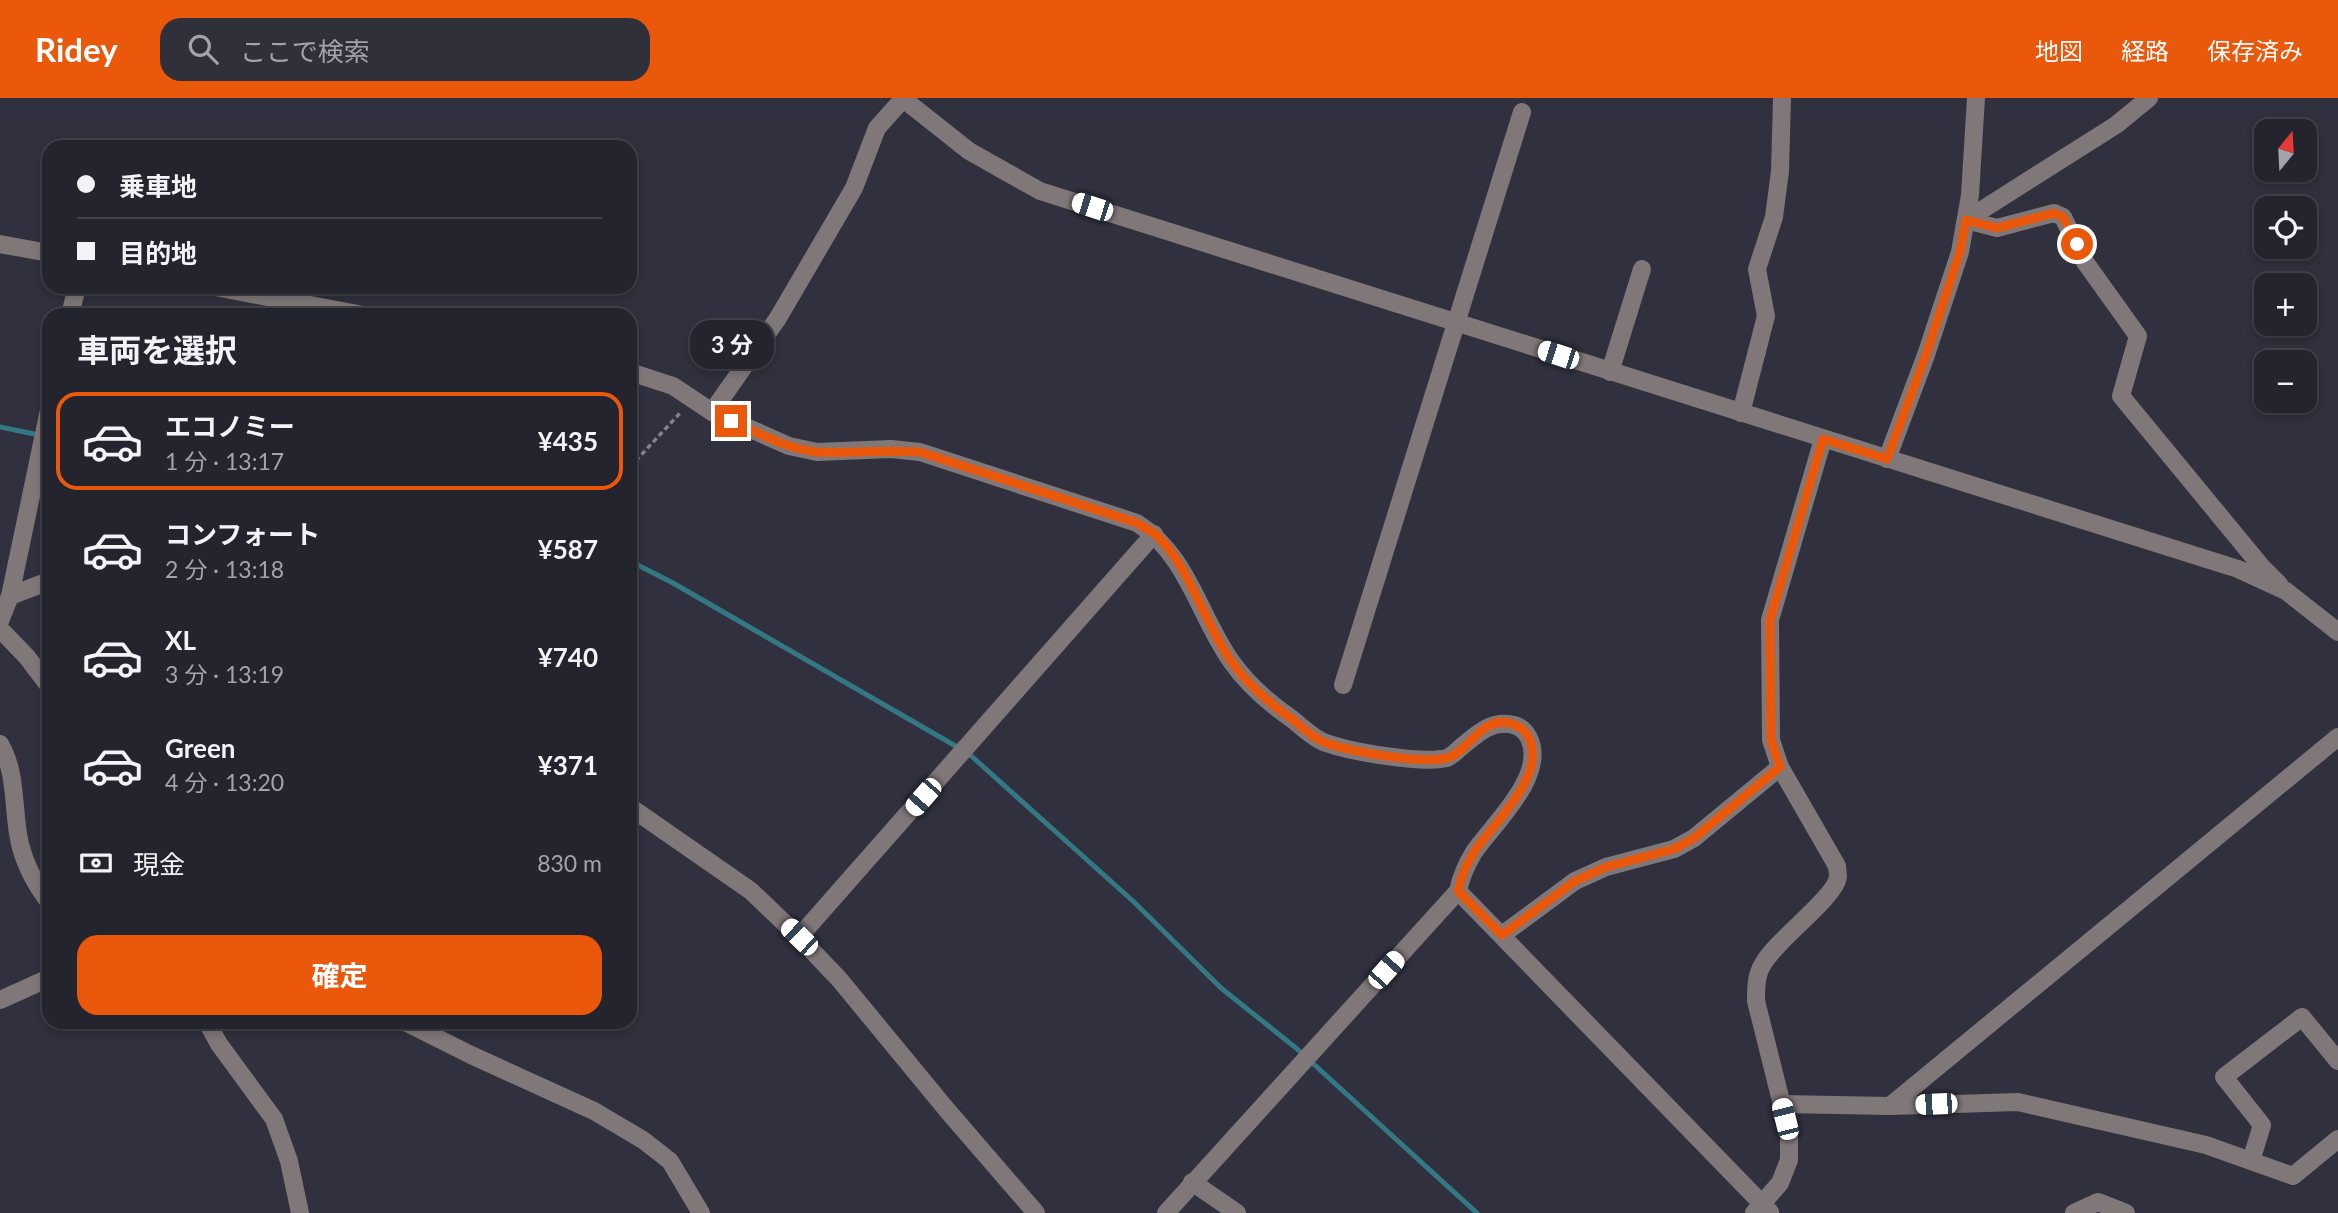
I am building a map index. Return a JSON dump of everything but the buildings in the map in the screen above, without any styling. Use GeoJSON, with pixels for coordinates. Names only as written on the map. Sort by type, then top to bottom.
{"type":"FeatureCollection","features":[{"type":"Feature","properties":{"kind":"street"},"geometry":{"type":"LineString","coordinates":[[712,412],[778,318],[854,188],[877,128],[903,98],[969,151],[1040,191],[2238,569],[2286,591]]}},
{"type":"Feature","properties":{"kind":"street"},"geometry":{"type":"LineString","coordinates":[[1741,413],[1766,316],[1757,269],[1774,217],[1780,171],[1782,98]]}},
{"type":"Feature","properties":{"kind":"street"},"geometry":{"type":"LineString","coordinates":[[1887,459],[1926,355],[1960,252],[1966,220],[1976,98]]}},
{"type":"Feature","properties":{"kind":"street"},"geometry":{"type":"LineString","coordinates":[[1966,220],[2116,125],[2149,98]]}},
{"type":"Feature","properties":{"kind":"street"},"geometry":{"type":"LineString","coordinates":[[1343,685],[1522,112]]}},
{"type":"Feature","properties":{"kind":"street"},"geometry":{"type":"LineString","coordinates":[[1966,220],[1997,228],[2054,213],[2063,217],[2085,262],[2138,335],[2121,396],[2261,566],[2286,591],[2338,632]]}},
{"type":"Feature","properties":{"kind":"street"},"geometry":{"type":"LineString","coordinates":[[0,244],[42,252]]}},
{"type":"Feature","properties":{"kind":"street"},"geometry":{"type":"LineString","coordinates":[[1609,372],[1642,270]]}},
{"type":"Feature","properties":{"kind":"street"},"geometry":{"type":"LineString","coordinates":[[252,294],[326,308]]}},
{"type":"Feature","properties":{"kind":"street"},"geometry":{"type":"LineString","coordinates":[[637,374],[673,386],[712,412],[789,446],[817,452],[891,449],[920,452],[1137,523],[1154,534],[1172,554],[1231,661],[1268,702],[1324,743],[1406,760],[1448,758],[1488,726],[1503,722],[1519,726],[1528,736],[1533,749],[1532,762],[1523,786],[1475,851],[1462,873],[1458,891],[1166,1213]]}},
{"type":"Feature","properties":{"kind":"street"},"geometry":{"type":"LineString","coordinates":[[1458,891],[1762,1210],[1780,1183],[1789,1160],[1789,1133],[1756,1001],[1757,981],[1762,965],[1772,951],[1831,891],[1838,878],[1837,866],[1780,767],[1771,740],[1770,620],[1823,439]]}},
{"type":"Feature","properties":{"kind":"street"},"geometry":{"type":"LineString","coordinates":[[0,621],[10,596],[42,440]]}},
{"type":"Feature","properties":{"kind":"street"},"geometry":{"type":"LineString","coordinates":[[799,937],[1154,534]]}},
{"type":"Feature","properties":{"kind":"street"},"geometry":{"type":"LineString","coordinates":[[10,596],[42,584]]}},
{"type":"Feature","properties":{"kind":"street"},"geometry":{"type":"LineString","coordinates":[[0,629],[42,677]]}},
{"type":"Feature","properties":{"kind":"street"},"geometry":{"type":"LineString","coordinates":[[1890,1106],[2338,737]]}},
{"type":"Feature","properties":{"kind":"street"},"geometry":{"type":"LineString","coordinates":[[0,744],[8,756],[20,844],[42,893]]}},
{"type":"Feature","properties":{"kind":"street"},"geometry":{"type":"LineString","coordinates":[[1502,935],[1575,881],[1606,867],[1674,849],[1694,838],[1780,767]]}},
{"type":"Feature","properties":{"kind":"street"},"geometry":{"type":"LineString","coordinates":[[637,812],[751,891],[799,937],[839,979],[1036,1213]]}},
{"type":"Feature","properties":{"kind":"street"},"geometry":{"type":"LineString","coordinates":[[0,1000],[42,981]]}},
{"type":"Feature","properties":{"kind":"street"},"geometry":{"type":"LineString","coordinates":[[2250,1161],[2262,1125],[2224,1077],[2302,1017],[2338,1061]]}},
{"type":"Feature","properties":{"kind":"street"},"geometry":{"type":"LineString","coordinates":[[211,1029],[274,1119],[289,1161],[300,1213]]}},
{"type":"Feature","properties":{"kind":"street"},"geometry":{"type":"LineString","coordinates":[[419,1029],[594,1111],[643,1140],[670,1161],[701,1213]]}},
{"type":"Feature","properties":{"kind":"street"},"geometry":{"type":"LineString","coordinates":[[1782,1104],[1890,1106],[2018,1102],[2206,1145],[2292,1176],[2338,1139]]}},
{"type":"Feature","properties":{"kind":"street"},"geometry":{"type":"LineString","coordinates":[[1192,1182],[1237,1213]]}},
{"type":"Feature","properties":{"kind":"street"},"geometry":{"type":"LineString","coordinates":[[2074,1213],[2082,1207],[2098,1202],[2126,1213]]}},
{"type":"Feature","properties":{"kind":"path"},"geometry":{"type":"LineString","coordinates":[[637,459],[692,399]]}},
{"type":"Feature","properties":{"kind":"waterway"},"geometry":{"type":"LineString","coordinates":[[0,427],[39,435]]}},
{"type":"Feature","properties":{"kind":"waterway"},"geometry":{"type":"LineString","coordinates":[[637,565],[959,748]]}},
{"type":"Feature","properties":{"kind":"waterway"},"geometry":{"type":"LineString","coordinates":[[968,753],[1134,902],[1221,988],[1296,1048],[1477,1213]]}},
{"type":"Feature","properties":{"kind":"route"},"geometry":{"type":"LineString","coordinates":[[731,421],[789,446],[817,452],[891,449],[920,452],[1137,523],[1154,534],[1172,554],[1231,661],[1268,702],[1324,743],[1406,760],[1448,758],[1488,726],[1503,722],[1519,726],[1528,736],[1533,749],[1532,762],[1523,786],[1462,873],[1458,891],[1502,935],[1575,881],[1606,867],[1674,849],[1694,838],[1780,767],[1771,740],[1770,620],[1823,439],[1887,459],[1926,355],[1960,252],[1966,220],[1997,228],[2054,213],[2063,217],[2077,244]]}}]}
